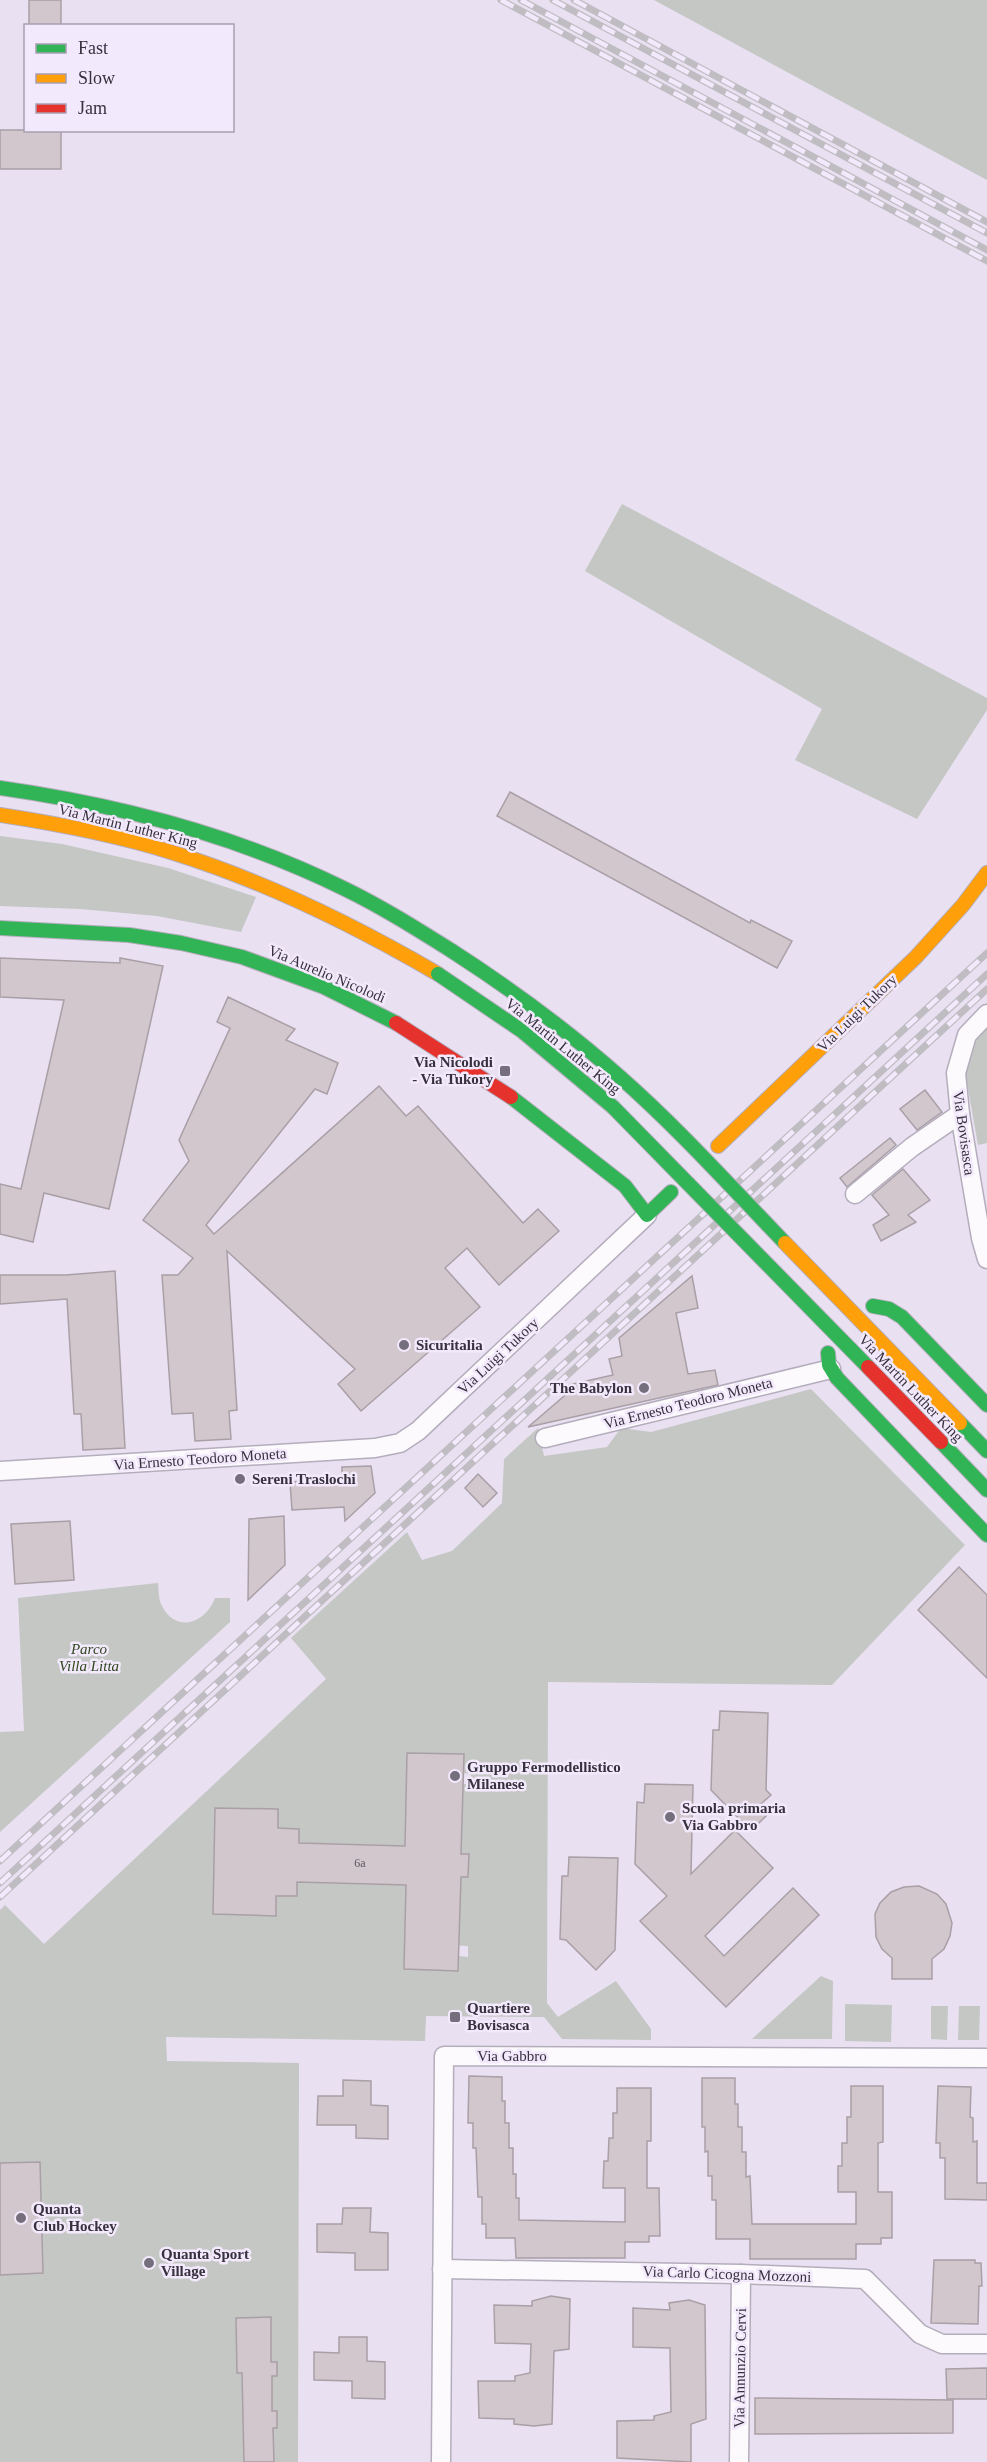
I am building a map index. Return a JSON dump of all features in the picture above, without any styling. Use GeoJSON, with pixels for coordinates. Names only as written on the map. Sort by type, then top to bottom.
{"type":"FeatureCollection","features":[{"type":"Feature","properties":{"kind":"street","name":"Via Martin Luther King"},"geometry":{"type":"LineString","coordinates":[[0,788],[126,811],[265,854],[346,890],[452,951],[543,1013],[642,1096],[987,1450]]}},
{"type":"Feature","properties":{"kind":"street","name":"Via Martin Luther King"},"geometry":{"type":"LineString","coordinates":[[0,816],[121,839],[232,872],[288,893],[349,922],[438,974],[491,1009],[546,1050],[625,1118],[987,1490]]}},
{"type":"Feature","properties":{"kind":"street","name":"Via Luigi Tukory"},"geometry":{"type":"LineString","coordinates":[[718,1146],[916,957],[963,905],[987,873]]}},
{"type":"Feature","properties":{"kind":"street","name":"Via Aurelio Nicolodi"},"geometry":{"type":"LineString","coordinates":[[0,928],[129,935],[181,943],[242,957],[324,987],[384,1015],[509,1096],[625,1186],[646,1215]]}},
{"type":"Feature","properties":{"kind":"street","name":"Via Bovisasca"},"geometry":{"type":"LineString","coordinates":[[987,1014],[967,1035],[956,1073],[960,1114],[981,1238],[987,1259]]}},
{"type":"Feature","properties":{"kind":"street"},"geometry":{"type":"LineString","coordinates":[[855,1194],[912,1147],[960,1114]]}},
{"type":"Feature","properties":{"kind":"street","name":"Via Luigi Tukory"},"geometry":{"type":"LineString","coordinates":[[400,1443],[418,1431],[452,1400],[671,1192]]}},
{"type":"Feature","properties":{"kind":"street"},"geometry":{"type":"LineString","coordinates":[[873,1306],[889,1309],[902,1317],[987,1405]]}},
{"type":"Feature","properties":{"kind":"street","name":"Via Ernesto Teodoro Moneta"},"geometry":{"type":"LineString","coordinates":[[545,1437],[829,1361],[842,1384],[987,1534]]}},
{"type":"Feature","properties":{"kind":"street"},"geometry":{"type":"LineString","coordinates":[[971,1387],[987,1388]]}},
{"type":"Feature","properties":{"kind":"street","name":"Via Ernesto Teodoro Moneta"},"geometry":{"type":"LineString","coordinates":[[0,1471],[375,1448],[400,1443]]}},
{"type":"Feature","properties":{"kind":"street","name":"Via Gabbro"},"geometry":{"type":"LineString","coordinates":[[441,2462],[444,2056],[987,2058]]}},
{"type":"Feature","properties":{"kind":"street","name":"Via Carlo Cicogna Mozzoni"},"geometry":{"type":"LineString","coordinates":[[442,2269],[741,2274],[865,2279],[920,2334],[942,2343],[987,2344]]}},
{"type":"Feature","properties":{"kind":"street","name":"Via Annunzio Cervi"},"geometry":{"type":"LineString","coordinates":[[739,2462],[741,2274]]}},
{"type":"Feature","properties":{"kind":"green space"},"geometry":{"type":"Polygon","coordinates":[[[654,0],[987,0],[987,180],[654,0]]]}},
{"type":"Feature","properties":{"kind":"green space"},"geometry":{"type":"Polygon","coordinates":[[[622,504],[987,698],[987,710],[917,819],[795,760],[822,709],[585,571],[622,504]]]}},
{"type":"Feature","properties":{"kind":"green space"},"geometry":{"type":"Polygon","coordinates":[[[0,836],[62,844],[168,868],[256,897],[241,932],[157,916],[80,909],[0,906],[0,836]]]}},
{"type":"Feature","properties":{"kind":"green space"},"geometry":{"type":"Polygon","coordinates":[[[987,1022],[987,1143],[978,1145],[964,1066],[973,1034],[987,1022]]]}},
{"type":"Feature","properties":{"kind":"green space"},"geometry":{"type":"Polygon","coordinates":[[[811,1389],[965,1545],[832,1685],[548,1682],[547,2003],[558,2017],[616,1981],[651,2029],[651,2040],[562,2039],[544,2017],[426,2016],[425,2041],[166,2037],[167,2061],[299,2063],[298,2462],[0,2462],[0,1910],[5,1905],[44,1944],[326,1679],[291,1638],[407,1532],[422,1560],[452,1551],[502,1503],[504,1459],[538,1428],[544,1456],[607,1447],[621,1428],[651,1432],[811,1389]],[[407,1753],[405,1853],[385,1845],[319,1843],[299,1859],[299,1829],[278,1828],[278,1809],[215,1808],[213,1914],[276,1916],[276,1896],[297,1896],[297,1868],[318,1883],[383,1885],[406,1873],[404,1969],[458,1970],[459,1956],[468,1957],[468,1946],[446,1945],[446,1941],[459,1941],[461,1877],[468,1877],[469,1855],[461,1854],[462,1790],[446,1784],[470,1784],[471,1774],[463,1773],[463,1754],[440,1753],[440,1764],[430,1753],[407,1753]]]}},
{"type":"Feature","properties":{"kind":"green space","name":"Parco Villa Litta"},"geometry":{"type":"Polygon","coordinates":[[[158,1583],[161,1603],[168,1615],[175,1620],[190,1622],[198,1619],[211,1607],[215,1598],[230,1598],[230,1622],[0,1832],[0,1732],[24,1731],[18,1598],[158,1583]]]}},
{"type":"Feature","properties":{"kind":"green space"},"geometry":{"type":"Polygon","coordinates":[[[821,1976],[833,1981],[832,2039],[752,2039],[821,1976]]]}},
{"type":"Feature","properties":{"kind":"green space"},"geometry":{"type":"Polygon","coordinates":[[[845,2004],[892,2005],[891,2042],[845,2041],[845,2004]]]}},
{"type":"Feature","properties":{"kind":"green space"},"geometry":{"type":"Polygon","coordinates":[[[931,2006],[948,2006],[947,2040],[931,2039],[931,2006]]]}},
{"type":"Feature","properties":{"kind":"green space"},"geometry":{"type":"Polygon","coordinates":[[[959,2006],[980,2006],[979,2040],[958,2040],[959,2006]]]}},
{"type":"Feature","properties":{"kind":"building"},"geometry":{"type":"Polygon","coordinates":[[[29,0],[61,0],[61,24],[29,24],[29,0]]]}},
{"type":"Feature","properties":{"kind":"building"},"geometry":{"type":"Polygon","coordinates":[[[0,130],[61,132],[61,169],[0,169],[0,130]]]}},
{"type":"Feature","properties":{"kind":"building"},"geometry":{"type":"Polygon","coordinates":[[[510,792],[750,923],[751,920],[792,941],[777,968],[497,816],[510,792]]]}},
{"type":"Feature","properties":{"kind":"building"},"geometry":{"type":"Polygon","coordinates":[[[0,958],[120,963],[120,958],[163,966],[109,1209],[44,1193],[33,1242],[0,1234],[0,1184],[21,1189],[64,1000],[0,997],[0,958]]]}},
{"type":"Feature","properties":{"kind":"building"},"geometry":{"type":"Polygon","coordinates":[[[228,997],[295,1029],[286,1040],[338,1063],[327,1094],[315,1089],[206,1225],[214,1234],[379,1086],[406,1116],[418,1106],[523,1223],[538,1209],[559,1231],[499,1285],[467,1248],[445,1268],[480,1307],[361,1411],[338,1384],[355,1369],[227,1251],[237,1410],[229,1411],[231,1439],[195,1441],[193,1413],[172,1414],[162,1275],[178,1275],[193,1258],[143,1220],[189,1161],[179,1140],[230,1028],[217,1022],[228,997]]]}},
{"type":"Feature","properties":{"kind":"building"},"geometry":{"type":"Polygon","coordinates":[[[925,1090],[942,1112],[917,1130],[900,1109],[925,1090]]]}},
{"type":"Feature","properties":{"kind":"building"},"geometry":{"type":"Polygon","coordinates":[[[890,1138],[896,1145],[847,1187],[840,1178],[890,1138]]]}},
{"type":"Feature","properties":{"kind":"building"},"geometry":{"type":"Polygon","coordinates":[[[903,1169],[930,1200],[908,1215],[916,1222],[881,1241],[873,1225],[889,1215],[872,1195],[903,1169]]]}},
{"type":"Feature","properties":{"kind":"building"},"geometry":{"type":"Polygon","coordinates":[[[115,1271],[125,1448],[83,1450],[81,1414],[74,1414],[67,1299],[0,1304],[0,1275],[66,1275],[115,1271]]]}},
{"type":"Feature","properties":{"kind":"building"},"geometry":{"type":"Polygon","coordinates":[[[692,1276],[698,1308],[676,1313],[688,1374],[715,1370],[718,1385],[528,1427],[570,1391],[568,1385],[613,1375],[609,1359],[622,1356],[619,1338],[692,1276]]]}},
{"type":"Feature","properties":{"kind":"building"},"geometry":{"type":"Polygon","coordinates":[[[371,1466],[375,1493],[345,1521],[344,1507],[292,1510],[290,1482],[342,1479],[342,1467],[371,1466]]]}},
{"type":"Feature","properties":{"kind":"building"},"geometry":{"type":"Polygon","coordinates":[[[478,1474],[497,1493],[483,1507],[465,1488],[478,1474]]]}},
{"type":"Feature","properties":{"kind":"building"},"geometry":{"type":"Polygon","coordinates":[[[284,1516],[285,1565],[248,1600],[249,1519],[284,1516]]]}},
{"type":"Feature","properties":{"kind":"building"},"geometry":{"type":"Polygon","coordinates":[[[70,1521],[74,1580],[15,1584],[11,1524],[70,1521]]]}},
{"type":"Feature","properties":{"kind":"building"},"geometry":{"type":"Polygon","coordinates":[[[959,1567],[987,1595],[987,1678],[918,1610],[959,1567]]]}},
{"type":"Feature","properties":{"kind":"building"},"geometry":{"type":"Polygon","coordinates":[[[720,1711],[768,1713],[766,1790],[771,1795],[761,1804],[769,1813],[751,1831],[711,1790],[713,1730],[719,1730],[720,1711]]]}},
{"type":"Feature","properties":{"kind":"building"},"geometry":{"type":"Polygon","coordinates":[[[407,1753],[464,1754],[461,1854],[469,1854],[468,1877],[461,1877],[458,1971],[404,1969],[406,1885],[297,1882],[297,1896],[276,1896],[276,1916],[213,1914],[215,1808],[278,1809],[278,1828],[299,1829],[299,1843],[405,1846],[407,1753]]]}},
{"type":"Feature","properties":{"kind":"building"},"geometry":{"type":"Polygon","coordinates":[[[645,1784],[693,1785],[691,1874],[735,1830],[773,1868],[705,1936],[724,1956],[793,1888],[819,1915],[726,2007],[640,1921],[667,1896],[635,1864],[637,1802],[644,1803],[645,1784]]]}},
{"type":"Feature","properties":{"kind":"building"},"geometry":{"type":"Polygon","coordinates":[[[569,1857],[618,1858],[615,1950],[596,1970],[566,1940],[560,1939],[562,1876],[568,1876],[569,1857]]]}},
{"type":"Feature","properties":{"kind":"building"},"geometry":{"type":"Polygon","coordinates":[[[919,1886],[937,1894],[946,1904],[952,1923],[950,1936],[944,1949],[932,1959],[932,1979],[892,1979],[892,1958],[882,1949],[876,1937],[875,1914],[880,1903],[891,1892],[904,1887],[919,1886]]]}},
{"type":"Feature","properties":{"kind":"building"},"geometry":{"type":"Polygon","coordinates":[[[469,2076],[502,2077],[502,2101],[505,2101],[505,2123],[509,2123],[509,2148],[513,2148],[513,2174],[516,2174],[519,2220],[625,2222],[625,2188],[603,2188],[604,2161],[608,2161],[609,2138],[613,2138],[613,2113],[617,2113],[617,2088],[651,2088],[651,2141],[647,2141],[647,2188],[659,2188],[660,2236],[649,2236],[649,2242],[625,2242],[625,2258],[516,2258],[515,2238],[486,2238],[486,2224],[482,2224],[482,2197],[478,2197],[473,2123],[468,2123],[469,2076]]]}},
{"type":"Feature","properties":{"kind":"building"},"geometry":{"type":"Polygon","coordinates":[[[702,2078],[735,2078],[738,2127],[742,2127],[742,2152],[746,2152],[746,2177],[750,2176],[752,2224],[856,2224],[856,2192],[838,2192],[838,2166],[842,2166],[842,2143],[847,2143],[847,2117],[851,2117],[851,2086],[883,2086],[883,2142],[878,2143],[878,2192],[892,2192],[892,2238],[881,2238],[881,2244],[856,2244],[856,2259],[750,2259],[750,2239],[716,2239],[716,2200],[712,2200],[712,2176],[708,2176],[708,2151],[705,2152],[705,2127],[702,2127],[702,2078]]]}},
{"type":"Feature","properties":{"kind":"building"},"geometry":{"type":"Polygon","coordinates":[[[343,2080],[371,2081],[371,2105],[388,2106],[388,2139],[356,2138],[356,2125],[317,2125],[318,2096],[343,2096],[343,2080]]]}},
{"type":"Feature","properties":{"kind":"building"},"geometry":{"type":"Polygon","coordinates":[[[938,2086],[971,2087],[970,2117],[973,2118],[973,2142],[977,2141],[977,2183],[987,2183],[987,2200],[945,2199],[945,2158],[940,2158],[940,2143],[936,2143],[938,2086]]]}},
{"type":"Feature","properties":{"kind":"building","name":"Quanta Club Hockey"},"geometry":{"type":"Polygon","coordinates":[[[40,2162],[43,2273],[0,2275],[0,2163],[40,2162]]]}},
{"type":"Feature","properties":{"kind":"building"},"geometry":{"type":"Polygon","coordinates":[[[343,2208],[371,2208],[370,2232],[388,2233],[388,2270],[355,2270],[355,2253],[317,2252],[317,2224],[342,2224],[343,2208]]]}},
{"type":"Feature","properties":{"kind":"building"},"geometry":{"type":"Polygon","coordinates":[[[934,2260],[975,2260],[975,2263],[981,2263],[982,2286],[979,2286],[978,2324],[931,2323],[934,2260]]]}},
{"type":"Feature","properties":{"kind":"building"},"geometry":{"type":"Polygon","coordinates":[[[551,2296],[570,2299],[569,2349],[554,2351],[552,2424],[534,2426],[514,2424],[514,2419],[479,2418],[478,2381],[515,2381],[515,2376],[530,2373],[531,2344],[495,2343],[494,2305],[532,2306],[532,2301],[551,2296]]]}},
{"type":"Feature","properties":{"kind":"building"},"geometry":{"type":"Polygon","coordinates":[[[689,2300],[705,2305],[706,2419],[691,2424],[691,2462],[617,2458],[617,2421],[654,2420],[654,2416],[671,2412],[670,2348],[633,2347],[633,2308],[670,2310],[669,2303],[689,2300]]]}},
{"type":"Feature","properties":{"kind":"building"},"geometry":{"type":"Polygon","coordinates":[[[271,2317],[271,2362],[277,2362],[277,2376],[272,2376],[272,2411],[277,2411],[277,2428],[273,2428],[274,2462],[244,2462],[242,2373],[237,2373],[236,2318],[271,2317]]]}},
{"type":"Feature","properties":{"kind":"building"},"geometry":{"type":"Polygon","coordinates":[[[339,2337],[367,2337],[367,2361],[385,2362],[385,2399],[352,2398],[352,2381],[314,2380],[314,2352],[339,2353],[339,2337]]]}},
{"type":"Feature","properties":{"kind":"building"},"geometry":{"type":"Polygon","coordinates":[[[987,2368],[987,2399],[947,2399],[946,2369],[987,2368]]]}},
{"type":"Feature","properties":{"kind":"building"},"geometry":{"type":"Polygon","coordinates":[[[755,2398],[953,2400],[953,2433],[755,2434],[755,2398]]]}},
{"type":"Feature","properties":{"kind":"railway"},"geometry":{"type":"LineString","coordinates":[[501,0],[987,261]]}},
{"type":"Feature","properties":{"kind":"railway"},"geometry":{"type":"LineString","coordinates":[[521,0],[987,250]]}},
{"type":"Feature","properties":{"kind":"railway"},"geometry":{"type":"LineString","coordinates":[[553,0],[987,233]]}},
{"type":"Feature","properties":{"kind":"railway"},"geometry":{"type":"LineString","coordinates":[[574,0],[987,222]]}},
{"type":"Feature","properties":{"kind":"railway"},"geometry":{"type":"LineString","coordinates":[[0,1861],[987,953]]}},
{"type":"Feature","properties":{"kind":"railway"},"geometry":{"type":"LineString","coordinates":[[0,1883],[987,974]]}},
{"type":"Feature","properties":{"kind":"railway"},"geometry":{"type":"LineString","coordinates":[[0,1897],[987,989]]}},
{"type":"Feature","properties":{"kind":"traffic: fast"},"geometry":{"type":"LineString","coordinates":[[0,788],[133,813],[220,838],[262,853],[359,896],[452,951]]}},
{"type":"Feature","properties":{"kind":"traffic: fast"},"geometry":{"type":"LineString","coordinates":[[0,928],[129,935],[181,943],[242,957],[324,987],[396,1023]]}},
{"type":"Feature","properties":{"kind":"traffic: fast"},"geometry":{"type":"LineString","coordinates":[[452,951],[539,1011],[620,1077],[684,1138],[785,1243]]}},
{"type":"Feature","properties":{"kind":"traffic: fast"},"geometry":{"type":"LineString","coordinates":[[438,974],[522,1031],[613,1107],[868,1367]]}},
{"type":"Feature","properties":{"kind":"traffic: fast"},"geometry":{"type":"LineString","coordinates":[[511,1097],[625,1186],[647,1215],[671,1192]]}},
{"type":"Feature","properties":{"kind":"traffic: fast"},"geometry":{"type":"LineString","coordinates":[[873,1306],[889,1309],[902,1317],[987,1405]]}},
{"type":"Feature","properties":{"kind":"traffic: fast"},"geometry":{"type":"LineString","coordinates":[[828,1353],[829,1365],[837,1378],[987,1535]]}},
{"type":"Feature","properties":{"kind":"traffic: fast"},"geometry":{"type":"LineString","coordinates":[[960,1423],[987,1451]]}},
{"type":"Feature","properties":{"kind":"traffic: fast"},"geometry":{"type":"LineString","coordinates":[[941,1442],[987,1490]]}},
{"type":"Feature","properties":{"kind":"traffic: slow"},"geometry":{"type":"LineString","coordinates":[[0,815],[109,835],[243,877],[342,922],[438,974]]}},
{"type":"Feature","properties":{"kind":"traffic: slow"},"geometry":{"type":"LineString","coordinates":[[718,1146],[916,957],[963,905],[987,873]]}},
{"type":"Feature","properties":{"kind":"traffic: slow"},"geometry":{"type":"LineString","coordinates":[[785,1243],[960,1423]]}},
{"type":"Feature","properties":{"kind":"traffic: jam"},"geometry":{"type":"LineString","coordinates":[[396,1023],[511,1097]]}},
{"type":"Feature","properties":{"kind":"traffic: jam"},"geometry":{"type":"LineString","coordinates":[[868,1367],[941,1442]]}},
{"type":"Feature","properties":{"kind":"place","name":"Via Nicolodi - Via Tukory"},"geometry":{"type":"Point","coordinates":[505,1071]}},
{"type":"Feature","properties":{"kind":"place","name":"Sicuritalia"},"geometry":{"type":"Point","coordinates":[404,1345]}},
{"type":"Feature","properties":{"kind":"place","name":"The Babylon"},"geometry":{"type":"Point","coordinates":[644,1388]}},
{"type":"Feature","properties":{"kind":"place","name":"Sereni Traslochi"},"geometry":{"type":"Point","coordinates":[240,1479]}},
{"type":"Feature","properties":{"kind":"place","name":"Gruppo Fermodellistico Milanese"},"geometry":{"type":"Point","coordinates":[455,1776]}},
{"type":"Feature","properties":{"kind":"place","name":"Scuola primaria Via Gabbro"},"geometry":{"type":"Point","coordinates":[670,1817]}},
{"type":"Feature","properties":{"kind":"place","name":"Quartiere Bovisasca"},"geometry":{"type":"Point","coordinates":[455,2017]}},
{"type":"Feature","properties":{"kind":"place","name":"Quanta Club Hockey"},"geometry":{"type":"Point","coordinates":[21,2218]}},
{"type":"Feature","properties":{"kind":"place","name":"Quanta Sport Village"},"geometry":{"type":"Point","coordinates":[149,2263]}}]}
